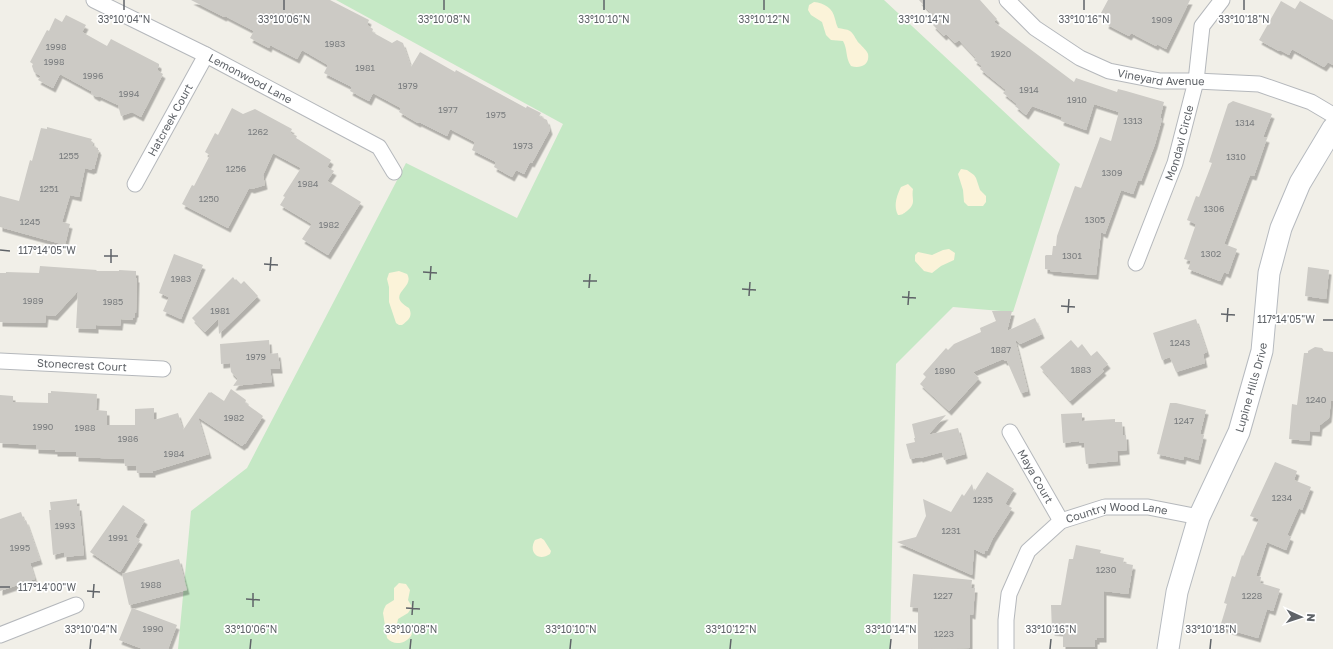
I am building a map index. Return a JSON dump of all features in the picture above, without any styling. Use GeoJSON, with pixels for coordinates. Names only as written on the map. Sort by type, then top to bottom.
{"type":"FeatureCollection","features":[{"type":"Feature","properties":{"kind":"street","name":"Lemonwood Lane"},"geometry":{"type":"LineString","coordinates":[[94,0],[206,55],[379,147],[394,172]]}},
{"type":"Feature","properties":{"kind":"street","name":"Vineyard Avenue"},"geometry":{"type":"LineString","coordinates":[[1007,0],[1035,28],[1080,58],[1109,71],[1160,81],[1259,84],[1311,102],[1333,115]]}},
{"type":"Feature","properties":{"kind":"street","name":"Mondavi Circle"},"geometry":{"type":"LineString","coordinates":[[1136,262],[1175,163],[1196,81],[1202,26],[1222,0]]}},
{"type":"Feature","properties":{"kind":"street","name":"Hatcreek Court"},"geometry":{"type":"LineString","coordinates":[[135,184],[206,55]]}},
{"type":"Feature","properties":{"kind":"street","name":"Lupine Hills Drive"},"geometry":{"type":"LineString","coordinates":[[1168,649],[1176,592],[1199,517],[1239,432],[1262,350],[1269,273],[1281,228],[1300,182],[1333,128]]}},
{"type":"Feature","properties":{"kind":"street","name":"Stonecrest Court"},"geometry":{"type":"LineString","coordinates":[[0,362],[163,369]]}},
{"type":"Feature","properties":{"kind":"street","name":"Maya Court"},"geometry":{"type":"LineString","coordinates":[[1010,432],[1061,521]]}},
{"type":"Feature","properties":{"kind":"street","name":"Country Wood Lane"},"geometry":{"type":"LineString","coordinates":[[1006,649],[1006,620],[1009,594],[1028,551],[1061,521],[1105,507],[1148,507],[1199,517]]}},
{"type":"Feature","properties":{"kind":"street"},"geometry":{"type":"LineString","coordinates":[[0,635],[76,605]]}},
{"type":"Feature","properties":{"kind":"green space"},"geometry":{"type":"Polygon","coordinates":[[[336,0],[884,0],[1060,164],[1013,312],[953,307],[896,364],[890,649],[178,649],[191,511],[247,468],[406,163],[517,218],[563,124],[336,0]]]}},
{"type":"Feature","properties":{"kind":"sand"},"geometry":{"type":"Polygon","coordinates":[[[814,2],[825,5],[830,9],[834,15],[838,28],[850,31],[852,33],[868,54],[867,61],[864,65],[858,67],[851,66],[843,41],[831,40],[826,35],[822,22],[811,15],[808,10],[809,5],[814,2]]]}},
{"type":"Feature","properties":{"kind":"sand"},"geometry":{"type":"Polygon","coordinates":[[[961,169],[967,170],[976,178],[980,190],[986,196],[986,202],[983,206],[968,206],[964,202],[963,190],[958,174],[961,169]]]}},
{"type":"Feature","properties":{"kind":"sand"},"geometry":{"type":"Polygon","coordinates":[[[908,184],[913,189],[913,203],[907,211],[898,215],[896,208],[897,197],[901,187],[908,184]]]}},
{"type":"Feature","properties":{"kind":"sand"},"geometry":{"type":"Polygon","coordinates":[[[949,249],[955,253],[954,260],[941,266],[932,273],[924,271],[915,261],[915,255],[918,252],[932,255],[949,249]]]}},
{"type":"Feature","properties":{"kind":"sand"},"geometry":{"type":"Polygon","coordinates":[[[399,271],[407,274],[409,279],[399,299],[409,308],[411,313],[408,320],[402,325],[396,323],[389,302],[389,287],[387,279],[389,273],[399,271]]]}},
{"type":"Feature","properties":{"kind":"sand"},"geometry":{"type":"Polygon","coordinates":[[[541,538],[551,551],[550,554],[542,557],[535,554],[533,548],[535,540],[541,538]]]}},
{"type":"Feature","properties":{"kind":"sand"},"geometry":{"type":"Polygon","coordinates":[[[399,583],[406,584],[410,590],[408,600],[412,607],[408,613],[398,619],[397,624],[400,626],[408,625],[412,634],[404,642],[397,643],[390,641],[387,638],[383,613],[386,605],[394,600],[394,588],[399,583]]]}},
{"type":"Feature","properties":{"kind":"building"},"geometry":{"type":"Polygon","coordinates":[[[191,0],[330,0],[369,20],[367,25],[373,29],[372,32],[392,43],[397,40],[403,43],[411,67],[420,52],[455,72],[456,70],[526,108],[527,106],[541,113],[539,116],[547,120],[550,130],[532,163],[530,162],[524,174],[516,170],[512,177],[494,167],[496,162],[472,150],[475,142],[450,129],[447,136],[419,122],[418,123],[399,112],[401,108],[373,93],[369,101],[350,91],[352,87],[324,73],[328,65],[302,50],[297,59],[270,45],[269,48],[250,38],[254,31],[191,0]]]}},
{"type":"Feature","properties":{"kind":"building"},"geometry":{"type":"Polygon","coordinates":[[[919,0],[980,0],[997,19],[994,22],[1074,82],[1076,78],[1117,92],[1118,89],[1164,102],[1160,118],[1162,119],[1155,144],[1141,181],[1138,180],[1133,194],[1121,190],[1105,234],[1101,232],[1096,275],[1050,271],[1051,270],[1045,269],[1045,256],[1052,255],[1053,246],[1056,246],[1057,236],[1075,186],[1081,188],[1100,137],[1111,141],[1119,112],[1094,104],[1086,130],[1061,121],[1062,117],[1032,106],[1026,115],[1015,106],[1017,104],[1003,93],[1006,90],[980,69],[982,66],[974,60],[976,58],[959,40],[955,43],[946,34],[944,36],[933,25],[938,21],[919,0]]]}},
{"type":"Feature","properties":{"kind":"building"},"geometry":{"type":"Polygon","coordinates":[[[1108,0],[1190,0],[1166,49],[1157,44],[1156,46],[1131,33],[1129,36],[1106,24],[1109,17],[1101,13],[1108,0]]]}},
{"type":"Feature","properties":{"kind":"building"},"geometry":{"type":"Polygon","coordinates":[[[1281,1],[1295,9],[1300,1],[1333,20],[1333,65],[1328,62],[1324,67],[1292,49],[1289,55],[1259,40],[1281,1]]]}},
{"type":"Feature","properties":{"kind":"building"},"geometry":{"type":"Polygon","coordinates":[[[66,15],[86,25],[82,32],[107,46],[111,39],[159,64],[157,70],[163,74],[141,117],[132,112],[121,116],[118,105],[99,96],[97,97],[92,94],[91,91],[60,74],[53,88],[38,80],[41,76],[34,72],[32,66],[33,64],[30,62],[47,30],[49,31],[55,18],[62,22],[66,15]]]}},
{"type":"Feature","properties":{"kind":"building"},"geometry":{"type":"Polygon","coordinates":[[[1233,101],[1272,114],[1263,137],[1267,138],[1254,176],[1250,175],[1224,244],[1237,249],[1228,274],[1224,272],[1220,281],[1188,269],[1191,261],[1184,259],[1196,224],[1187,220],[1196,196],[1199,197],[1212,163],[1209,162],[1228,104],[1233,101]]]}},
{"type":"Feature","properties":{"kind":"building"},"geometry":{"type":"Polygon","coordinates":[[[232,108],[243,114],[255,109],[292,129],[290,133],[297,136],[296,138],[331,160],[327,167],[334,171],[327,181],[361,202],[328,255],[302,239],[312,224],[280,205],[285,197],[283,196],[301,168],[273,153],[263,175],[265,185],[252,189],[249,188],[228,228],[182,204],[192,185],[194,186],[210,155],[205,152],[215,133],[218,135],[232,108]]]}},
{"type":"Feature","properties":{"kind":"building"},"geometry":{"type":"Polygon","coordinates":[[[47,127],[92,139],[92,146],[98,148],[99,150],[94,169],[92,170],[85,168],[79,197],[70,195],[62,222],[70,224],[65,245],[0,227],[0,196],[19,201],[30,160],[32,161],[41,128],[47,129],[47,127]]]}},
{"type":"Feature","properties":{"kind":"building"},"geometry":{"type":"Polygon","coordinates":[[[174,254],[203,265],[181,319],[163,311],[169,297],[159,293],[174,254]]]}},
{"type":"Feature","properties":{"kind":"building"},"geometry":{"type":"Polygon","coordinates":[[[40,266],[97,270],[96,271],[136,271],[136,313],[133,320],[121,319],[120,326],[96,325],[96,329],[76,328],[78,291],[55,316],[46,315],[45,323],[0,322],[0,273],[39,273],[40,266]]]}},
{"type":"Feature","properties":{"kind":"building"},"geometry":{"type":"Polygon","coordinates":[[[1308,267],[1329,270],[1326,299],[1305,296],[1308,267]]]}},
{"type":"Feature","properties":{"kind":"building"},"geometry":{"type":"Polygon","coordinates":[[[233,277],[241,284],[244,281],[258,296],[219,334],[218,319],[205,332],[192,318],[233,277]]]}},
{"type":"Feature","properties":{"kind":"building"},"geometry":{"type":"Polygon","coordinates":[[[992,311],[1012,311],[1007,331],[1035,318],[1042,334],[1020,344],[1015,339],[1028,391],[1021,393],[1007,361],[1003,359],[973,372],[979,378],[949,411],[920,384],[926,377],[923,374],[946,348],[948,350],[954,344],[981,332],[980,328],[996,321],[992,311]]]}},
{"type":"Feature","properties":{"kind":"building"},"geometry":{"type":"Polygon","coordinates":[[[1196,319],[1207,352],[1203,354],[1205,363],[1176,372],[1170,357],[1162,360],[1153,333],[1196,319]]]}},
{"type":"Feature","properties":{"kind":"building"},"geometry":{"type":"Polygon","coordinates":[[[269,340],[270,354],[278,353],[280,369],[270,369],[272,382],[233,386],[238,379],[231,372],[230,363],[221,364],[220,344],[269,340]]]}},
{"type":"Feature","properties":{"kind":"building"},"geometry":{"type":"Polygon","coordinates":[[[1071,340],[1078,348],[1082,344],[1091,356],[1097,351],[1108,364],[1102,369],[1104,371],[1070,401],[1040,367],[1071,340]]]}},
{"type":"Feature","properties":{"kind":"building"},"geometry":{"type":"Polygon","coordinates":[[[1315,347],[1322,348],[1324,351],[1333,352],[1333,401],[1331,401],[1329,418],[1320,425],[1319,432],[1310,431],[1309,441],[1289,439],[1292,404],[1297,405],[1304,353],[1308,353],[1308,351],[1315,347]]]}},
{"type":"Feature","properties":{"kind":"building"},"geometry":{"type":"Polygon","coordinates":[[[231,389],[246,400],[245,403],[263,416],[245,444],[242,446],[198,417],[209,454],[153,471],[153,473],[137,473],[136,466],[125,466],[124,459],[76,457],[76,452],[55,452],[55,450],[36,449],[36,445],[0,443],[0,395],[13,396],[13,402],[48,403],[48,393],[51,393],[51,391],[97,394],[96,410],[107,411],[107,425],[135,425],[135,409],[154,408],[154,420],[178,413],[183,430],[209,392],[224,401],[231,389]]]}},
{"type":"Feature","properties":{"kind":"building"},"geometry":{"type":"Polygon","coordinates":[[[1170,403],[1206,410],[1200,434],[1204,435],[1198,460],[1184,456],[1183,460],[1157,454],[1170,403]]]}},
{"type":"Feature","properties":{"kind":"building"},"geometry":{"type":"Polygon","coordinates":[[[1082,413],[1082,421],[1115,419],[1115,422],[1122,422],[1123,435],[1126,435],[1127,450],[1117,451],[1118,461],[1086,464],[1084,443],[1079,443],[1079,441],[1063,443],[1061,414],[1082,413]]]}},
{"type":"Feature","properties":{"kind":"building"},"geometry":{"type":"Polygon","coordinates":[[[946,415],[928,435],[958,428],[965,454],[944,460],[942,452],[910,459],[906,444],[915,442],[912,424],[946,415]]]}},
{"type":"Feature","properties":{"kind":"building"},"geometry":{"type":"Polygon","coordinates":[[[1275,462],[1297,471],[1294,480],[1311,487],[1302,510],[1299,508],[1287,535],[1291,537],[1286,550],[1267,542],[1256,576],[1261,577],[1260,583],[1280,589],[1273,611],[1267,609],[1258,638],[1220,627],[1227,604],[1224,603],[1232,576],[1235,577],[1242,555],[1243,556],[1259,519],[1250,516],[1275,462]]]}},
{"type":"Feature","properties":{"kind":"building"},"geometry":{"type":"Polygon","coordinates":[[[987,472],[1014,489],[1005,504],[1012,508],[993,538],[987,551],[985,551],[984,554],[974,549],[972,575],[897,542],[916,537],[926,516],[923,499],[951,512],[962,494],[964,496],[972,484],[974,492],[987,472]]]}},
{"type":"Feature","properties":{"kind":"building"},"geometry":{"type":"Polygon","coordinates":[[[77,499],[84,555],[64,557],[64,552],[53,555],[49,510],[51,510],[50,502],[77,499]]]}},
{"type":"Feature","properties":{"kind":"building"},"geometry":{"type":"Polygon","coordinates":[[[123,505],[145,520],[135,537],[140,540],[120,572],[90,552],[123,505]]]}},
{"type":"Feature","properties":{"kind":"building"},"geometry":{"type":"Polygon","coordinates":[[[21,512],[24,521],[26,520],[40,560],[30,563],[35,579],[0,591],[0,519],[21,512]]]}},
{"type":"Feature","properties":{"kind":"building"},"geometry":{"type":"Polygon","coordinates":[[[1076,545],[1101,550],[1100,553],[1124,558],[1123,563],[1133,565],[1128,594],[1104,591],[1104,638],[1097,638],[1097,640],[1095,640],[1095,647],[1063,647],[1063,632],[1052,631],[1051,605],[1061,605],[1069,559],[1073,559],[1076,545]]]}},
{"type":"Feature","properties":{"kind":"building"},"geometry":{"type":"Polygon","coordinates":[[[179,559],[187,590],[129,605],[122,574],[179,559]]]}},
{"type":"Feature","properties":{"kind":"building"},"geometry":{"type":"Polygon","coordinates":[[[913,574],[972,580],[971,588],[975,588],[973,615],[970,614],[970,648],[918,649],[918,608],[910,607],[913,574]]]}},
{"type":"Feature","properties":{"kind":"building"},"geometry":{"type":"Polygon","coordinates":[[[132,608],[177,625],[168,649],[143,649],[119,640],[132,608]]]}}]}
